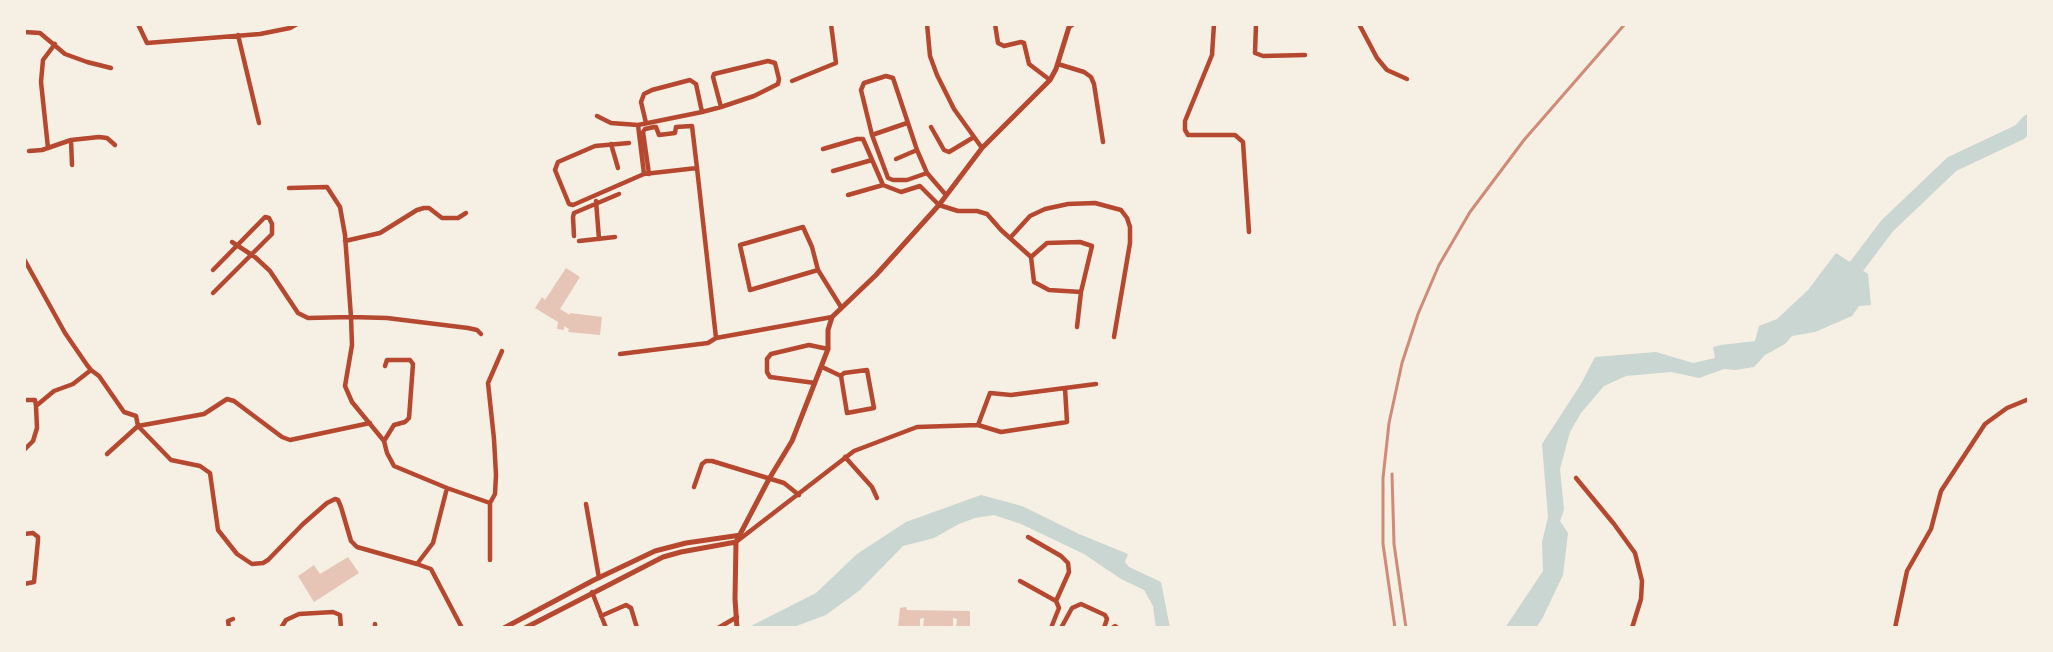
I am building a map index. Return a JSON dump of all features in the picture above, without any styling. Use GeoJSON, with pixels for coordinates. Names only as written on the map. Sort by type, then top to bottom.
{"type":"FeatureCollection","features":[{"type":"Feature","properties":{"kind":"street"},"geometry":{"type":"LineString","coordinates":[[40,33],[41,24]]}},
{"type":"Feature","properties":{"kind":"street"},"geometry":{"type":"LineString","coordinates":[[138,24],[147,43],[238,35],[290,28],[297,24]]}},
{"type":"Feature","properties":{"kind":"street"},"geometry":{"type":"LineString","coordinates":[[792,81],[836,63],[831,24]]}},
{"type":"Feature","properties":{"kind":"street"},"geometry":{"type":"LineString","coordinates":[[927,24],[930,56],[937,75],[954,109],[982,148]]}},
{"type":"Feature","properties":{"kind":"street"},"geometry":{"type":"LineString","coordinates":[[995,24],[998,43],[1004,46],[1024,43],[1029,64],[1050,80]]}},
{"type":"Feature","properties":{"kind":"street"},"geometry":{"type":"LineString","coordinates":[[737,628],[736,542],[792,441],[828,349],[828,330],[832,316],[876,275],[939,205],[982,148],[1050,80],[1058,64],[1069,27],[1073,24]]}},
{"type":"Feature","properties":{"kind":"street"},"geometry":{"type":"LineString","coordinates":[[1214,24],[1212,55],[1185,121],[1185,130],[1188,135],[1235,135],[1243,142],[1249,232]]}},
{"type":"Feature","properties":{"kind":"street"},"geometry":{"type":"LineString","coordinates":[[1256,24],[1255,53],[1263,56],[1305,55]]}},
{"type":"Feature","properties":{"kind":"street"},"geometry":{"type":"LineString","coordinates":[[1359,24],[1377,58],[1387,70],[1407,79]]}},
{"type":"Feature","properties":{"kind":"street"},"geometry":{"type":"LineString","coordinates":[[24,32],[40,33],[65,54],[111,68]]}},
{"type":"Feature","properties":{"kind":"street"},"geometry":{"type":"LineString","coordinates":[[238,35],[259,123]]}},
{"type":"Feature","properties":{"kind":"street"},"geometry":{"type":"LineString","coordinates":[[48,148],[41,82],[43,60],[55,44]]}},
{"type":"Feature","properties":{"kind":"street"},"geometry":{"type":"LineString","coordinates":[[597,116],[611,123],[638,125],[720,107],[754,96],[778,84],[775,63],[768,61],[713,75],[720,107]]}},
{"type":"Feature","properties":{"kind":"street"},"geometry":{"type":"LineString","coordinates":[[1058,64],[1084,72],[1091,77],[1103,142]]}},
{"type":"Feature","properties":{"kind":"street"},"geometry":{"type":"LineString","coordinates":[[927,173],[907,180],[888,178],[872,135],[861,90],[864,83],[886,76],[893,78],[907,123],[927,173],[945,195]]}},
{"type":"Feature","properties":{"kind":"street"},"geometry":{"type":"LineString","coordinates":[[646,123],[641,102],[644,94],[690,80],[696,84],[702,112]]}},
{"type":"Feature","properties":{"kind":"street"},"geometry":{"type":"LineString","coordinates":[[872,135],[907,123]]}},
{"type":"Feature","properties":{"kind":"street"},"geometry":{"type":"LineString","coordinates":[[638,125],[647,174]]}},
{"type":"Feature","properties":{"kind":"street"},"geometry":{"type":"LineString","coordinates":[[647,174],[643,132],[645,129],[654,127],[659,135],[675,133],[676,127],[692,126],[716,338]]}},
{"type":"Feature","properties":{"kind":"street"},"geometry":{"type":"LineString","coordinates":[[931,127],[944,150],[950,152],[974,137]]}},
{"type":"Feature","properties":{"kind":"street"},"geometry":{"type":"LineString","coordinates":[[29,151],[48,148],[71,140],[99,137],[107,138],[115,145]]}},
{"type":"Feature","properties":{"kind":"street"},"geometry":{"type":"LineString","coordinates":[[823,150],[860,138],[864,140],[884,185],[897,191],[920,186],[939,205],[958,211],[977,211],[987,214],[1030,256],[1034,282],[1048,290],[1082,292]]}},
{"type":"Feature","properties":{"kind":"street"},"geometry":{"type":"LineString","coordinates":[[71,140],[72,165]]}},
{"type":"Feature","properties":{"kind":"street"},"geometry":{"type":"LineString","coordinates":[[629,143],[595,146],[556,164],[555,170],[570,205],[647,174],[697,168]]}},
{"type":"Feature","properties":{"kind":"street"},"geometry":{"type":"LineString","coordinates":[[611,144],[618,168]]}},
{"type":"Feature","properties":{"kind":"street"},"geometry":{"type":"LineString","coordinates":[[896,159],[917,150]]}},
{"type":"Feature","properties":{"kind":"street"},"geometry":{"type":"LineString","coordinates":[[833,171],[872,160]]}},
{"type":"Feature","properties":{"kind":"street"},"geometry":{"type":"LineString","coordinates":[[907,180],[910,189]]}},
{"type":"Feature","properties":{"kind":"street"},"geometry":{"type":"LineString","coordinates":[[848,195],[884,185]]}},
{"type":"Feature","properties":{"kind":"street"},"geometry":{"type":"LineString","coordinates":[[289,188],[327,187],[340,207],[345,241],[352,345],[345,386],[352,402],[384,441],[394,466],[490,503]]}},
{"type":"Feature","properties":{"kind":"street"},"geometry":{"type":"LineString","coordinates":[[574,236],[574,213],[619,194]]}},
{"type":"Feature","properties":{"kind":"street"},"geometry":{"type":"LineString","coordinates":[[595,196],[599,239]]}},
{"type":"Feature","properties":{"kind":"street"},"geometry":{"type":"LineString","coordinates":[[1010,238],[1030,216],[1045,209],[1068,204],[1095,203],[1121,210],[1130,227],[1130,243],[1114,337]]}},
{"type":"Feature","properties":{"kind":"street"},"geometry":{"type":"LineString","coordinates":[[345,241],[380,233],[424,208],[429,208],[442,218],[458,218],[466,213]]}},
{"type":"Feature","properties":{"kind":"street"},"geometry":{"type":"LineString","coordinates":[[213,270],[265,217],[268,217],[272,224],[272,234],[213,293]]}},
{"type":"Feature","properties":{"kind":"street"},"geometry":{"type":"LineString","coordinates":[[818,270],[750,290],[740,245],[803,227],[812,247],[818,270],[841,307]]}},
{"type":"Feature","properties":{"kind":"street"},"geometry":{"type":"LineString","coordinates":[[579,242],[615,237]]}},
{"type":"Feature","properties":{"kind":"street"},"geometry":{"type":"LineString","coordinates":[[232,242],[252,254],[270,272],[298,313],[308,318],[387,318],[468,328],[482,334]]}},
{"type":"Feature","properties":{"kind":"street"},"geometry":{"type":"LineString","coordinates":[[1030,256],[1047,243],[1080,242],[1092,246],[1077,327]]}},
{"type":"Feature","properties":{"kind":"street"},"geometry":{"type":"LineString","coordinates":[[24,259],[65,333],[124,412],[136,416],[138,426],[171,460],[200,466],[210,473],[218,530],[237,554],[252,564],[263,563],[303,524],[335,499],[341,507],[351,541],[357,547],[431,569],[462,628]]}},
{"type":"Feature","properties":{"kind":"street"},"geometry":{"type":"LineString","coordinates":[[620,354],[708,343],[716,338],[832,316]]}},
{"type":"Feature","properties":{"kind":"street"},"geometry":{"type":"LineString","coordinates":[[815,383],[770,377],[767,372],[767,359],[771,354],[808,345],[828,349]]}},
{"type":"Feature","properties":{"kind":"street"},"geometry":{"type":"LineString","coordinates":[[490,560],[490,503],[495,494],[496,475],[488,383],[502,351]]}},
{"type":"Feature","properties":{"kind":"street"},"geometry":{"type":"LineString","coordinates":[[384,441],[394,425],[405,422],[409,418],[413,364],[410,360],[387,360],[385,366]]}},
{"type":"Feature","properties":{"kind":"street"},"geometry":{"type":"LineString","coordinates":[[822,367],[841,376],[868,370],[874,408],[847,413],[841,376]]}},
{"type":"Feature","properties":{"kind":"street"},"geometry":{"type":"LineString","coordinates":[[36,406],[54,391],[73,384],[91,370]]}},
{"type":"Feature","properties":{"kind":"street"},"geometry":{"type":"LineString","coordinates":[[978,425],[990,393],[1011,395],[1096,384]]}},
{"type":"Feature","properties":{"kind":"street"},"geometry":{"type":"LineString","coordinates":[[525,628],[663,557],[736,542],[854,451],[917,427],[978,425],[1001,432],[1067,422],[1065,388]]}},
{"type":"Feature","properties":{"kind":"street"},"geometry":{"type":"LineString","coordinates":[[106,454],[138,426],[204,414],[227,399],[234,401],[282,437],[290,440],[370,423]]}},
{"type":"Feature","properties":{"kind":"street"},"geometry":{"type":"LineString","coordinates":[[1895,628],[1907,572],[1931,529],[1941,491],[1985,424],[2007,408],[2029,399]]}},
{"type":"Feature","properties":{"kind":"street"},"geometry":{"type":"LineString","coordinates":[[24,400],[35,400],[37,428],[33,441],[24,450]]}},
{"type":"Feature","properties":{"kind":"street"},"geometry":{"type":"LineString","coordinates":[[845,457],[872,488],[877,498]]}},
{"type":"Feature","properties":{"kind":"street"},"geometry":{"type":"LineString","coordinates":[[694,487],[702,464],[706,461],[784,483],[799,495]]}},
{"type":"Feature","properties":{"kind":"street"},"geometry":{"type":"LineString","coordinates":[[1575,478],[1635,553],[1642,581],[1641,599],[1632,628]]}},
{"type":"Feature","properties":{"kind":"street"},"geometry":{"type":"LineString","coordinates":[[417,564],[433,543],[447,488]]}},
{"type":"Feature","properties":{"kind":"street"},"geometry":{"type":"LineString","coordinates":[[586,504],[598,589]]}},
{"type":"Feature","properties":{"kind":"street"},"geometry":{"type":"LineString","coordinates":[[24,534],[33,533],[38,537],[34,582],[24,584]]}},
{"type":"Feature","properties":{"kind":"street"},"geometry":{"type":"LineString","coordinates":[[504,628],[597,579],[666,548],[741,534]]}},
{"type":"Feature","properties":{"kind":"street"},"geometry":{"type":"LineString","coordinates":[[1028,537],[1061,556],[1068,563],[1070,572],[1056,601]]}},
{"type":"Feature","properties":{"kind":"street"},"geometry":{"type":"LineString","coordinates":[[1020,580],[1056,601],[1059,608],[1050,628]]}},
{"type":"Feature","properties":{"kind":"street"},"geometry":{"type":"LineString","coordinates":[[592,592],[606,628]]}},
{"type":"Feature","properties":{"kind":"street"},"geometry":{"type":"LineString","coordinates":[[1062,628],[1072,608],[1081,604],[1105,615],[1107,619],[1104,628]]}},
{"type":"Feature","properties":{"kind":"street"},"geometry":{"type":"LineString","coordinates":[[601,616],[626,605],[631,608],[637,628]]}},
{"type":"Feature","properties":{"kind":"street"},"geometry":{"type":"LineString","coordinates":[[281,628],[286,620],[299,614],[333,612],[340,615],[341,628]]}},
{"type":"Feature","properties":{"kind":"street"},"geometry":{"type":"LineString","coordinates":[[718,628],[737,617]]}},
{"type":"Feature","properties":{"kind":"street"},"geometry":{"type":"LineString","coordinates":[[229,628],[228,621],[233,620]]}},
{"type":"Feature","properties":{"kind":"street"},"geometry":{"type":"LineString","coordinates":[[1112,628],[1115,626],[1118,628]]}},
{"type":"Feature","properties":{"kind":"shaded area"},"geometry":{"type":"Polygon","coordinates":[[[1836,253],[1868,274],[1871,305],[1859,306],[1852,316],[1815,332],[1792,336],[1785,344],[1765,355],[1754,367],[1724,369],[1699,378],[1671,372],[1626,376],[1604,386],[1581,413],[1570,432],[1560,469],[1564,510],[1560,521],[1568,533],[1563,575],[1536,628],[1505,628],[1543,571],[1542,542],[1548,517],[1542,444],[1581,384],[1595,357],[1656,352],[1693,363],[1715,358],[1713,347],[1755,341],[1759,326],[1777,319],[1808,290],[1836,253]]]}},
{"type":"Feature","properties":{"kind":"shaded area"},"geometry":{"type":"Polygon","coordinates":[[[981,495],[1022,506],[1079,534],[1128,554],[1125,562],[1129,567],[1161,582],[1170,628],[1156,628],[1153,606],[1144,590],[1121,579],[1084,554],[1021,524],[994,515],[975,518],[934,538],[903,546],[860,590],[826,615],[791,628],[747,628],[816,593],[857,554],[906,522],[981,495]]]}},
{"type":"Feature","properties":{"kind":"building"},"geometry":{"type":"Polygon","coordinates":[[[566,268],[580,277],[560,309],[570,315],[570,313],[602,317],[600,335],[568,332],[569,329],[564,326],[564,330],[557,329],[558,322],[535,308],[542,297],[545,300],[566,268]]]}},
{"type":"Feature","properties":{"kind":"building"},"geometry":{"type":"Polygon","coordinates":[[[348,557],[359,573],[314,602],[298,576],[314,565],[320,574],[348,557]]]}},
{"type":"Feature","properties":{"kind":"building"},"geometry":{"type":"Polygon","coordinates":[[[906,607],[907,610],[970,611],[970,628],[956,628],[957,619],[953,618],[953,628],[923,628],[924,618],[920,619],[920,628],[898,628],[900,608],[906,607]]]}},
{"type":"Feature","properties":{"kind":"waterway"},"geometry":{"type":"LineString","coordinates":[[1844,283],[1887,226],[1952,164],[2020,132],[2029,122]]}},
{"type":"Feature","properties":{"kind":"railway"},"geometry":{"type":"LineString","coordinates":[[1395,628],[1383,544],[1383,478],[1389,423],[1402,363],[1418,314],[1439,265],[1470,212],[1524,140],[1625,24]]}},
{"type":"Feature","properties":{"kind":"railway"},"geometry":{"type":"LineString","coordinates":[[1392,474],[1394,544],[1406,628]]}}]}
